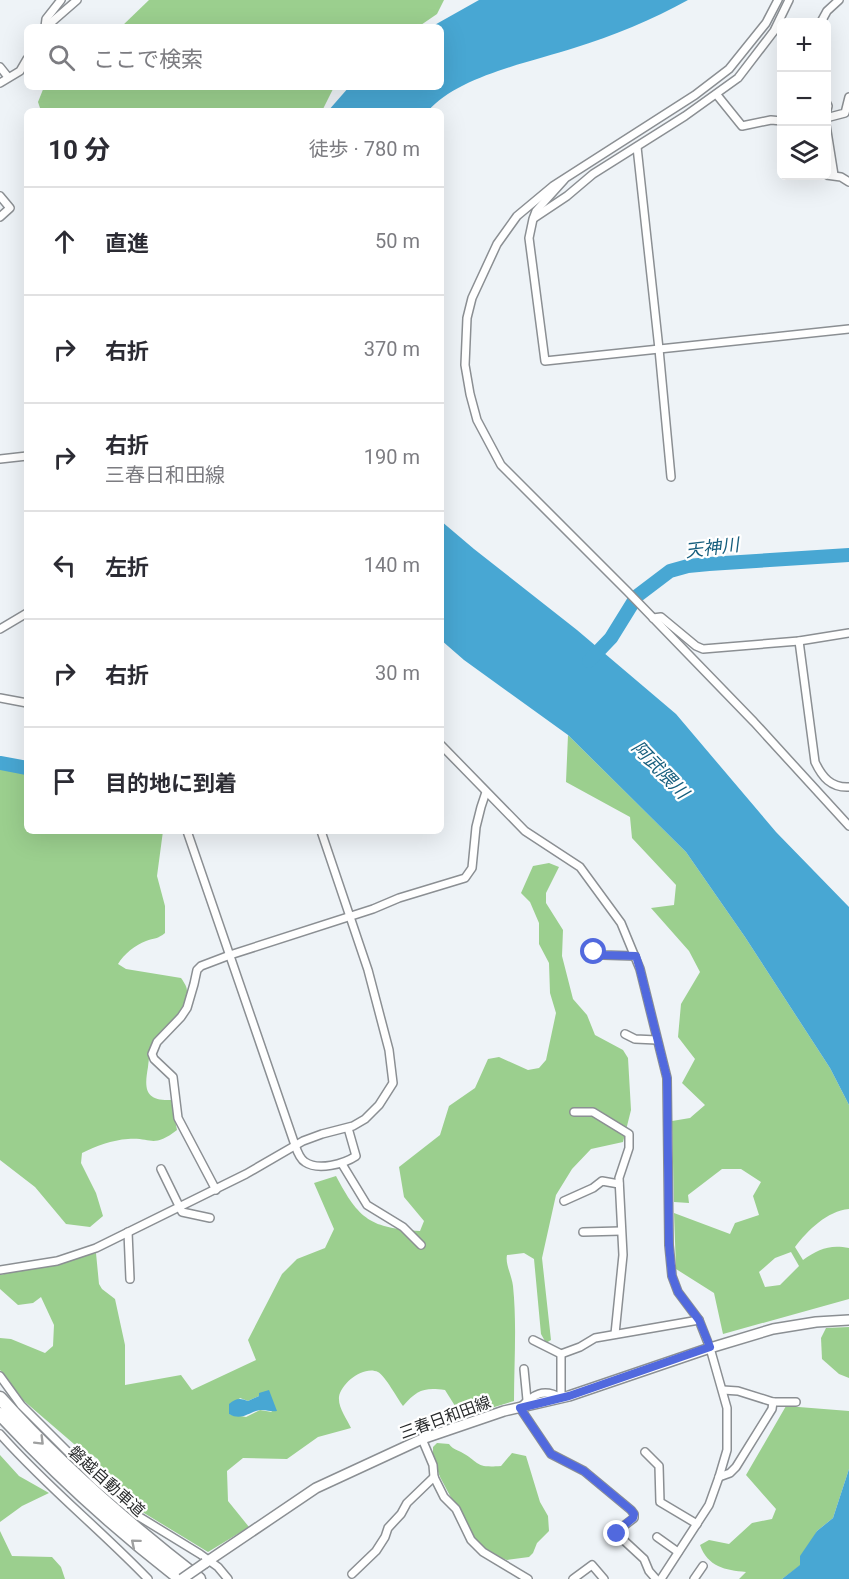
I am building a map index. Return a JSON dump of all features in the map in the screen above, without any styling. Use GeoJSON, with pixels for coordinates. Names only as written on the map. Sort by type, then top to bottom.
{"type":"FeatureCollection","features":[{"type":"Feature","properties":{"kind":"highway","name":"磐越自動車道"},"geometry":{"type":"LineString","coordinates":[[0,1398],[68,1469],[112,1509],[199,1579]]}},
{"type":"Feature","properties":{"kind":"highway","name":"磐越自動車道"},"geometry":{"type":"LineString","coordinates":[[0,1414],[105,1517],[182,1579]]}},
{"type":"Feature","properties":{"kind":"main road","name":"三春日和田線"},"geometry":{"type":"LineString","coordinates":[[182,1579],[316,1488],[422,1438],[461,1424],[561,1398],[710,1347],[773,1329],[816,1322],[849,1320]]}},
{"type":"Feature","properties":{"kind":"street"},"geometry":{"type":"LineString","coordinates":[[46,24],[46,19],[61,0]]}},
{"type":"Feature","properties":{"kind":"street"},"geometry":{"type":"LineString","coordinates":[[49,24],[77,0]]}},
{"type":"Feature","properties":{"kind":"street"},"geometry":{"type":"LineString","coordinates":[[778,0],[766,23],[729,69],[695,95],[535,199],[513,221],[497,243],[478,282],[469,308],[465,365],[477,420],[501,465],[754,722],[849,826]]}},
{"type":"Feature","properties":{"kind":"street"},"geometry":{"type":"LineString","coordinates":[[533,219],[567,196],[593,174],[717,95],[738,78],[780,21],[789,0]]}},
{"type":"Feature","properties":{"kind":"street"},"geometry":{"type":"LineString","coordinates":[[823,18],[839,0]]}},
{"type":"Feature","properties":{"kind":"street"},"geometry":{"type":"LineString","coordinates":[[0,84],[20,71],[24,64]]}},
{"type":"Feature","properties":{"kind":"street"},"geometry":{"type":"LineString","coordinates":[[0,67],[9,77]]}},
{"type":"Feature","properties":{"kind":"street"},"geometry":{"type":"LineString","coordinates":[[717,95],[742,126],[777,121]]}},
{"type":"Feature","properties":{"kind":"street"},"geometry":{"type":"LineString","coordinates":[[831,115],[845,113],[849,98]]}},
{"type":"Feature","properties":{"kind":"street"},"geometry":{"type":"LineString","coordinates":[[637,147],[671,477]]}},
{"type":"Feature","properties":{"kind":"street"},"geometry":{"type":"LineString","coordinates":[[831,175],[849,182]]}},
{"type":"Feature","properties":{"kind":"street"},"geometry":{"type":"LineString","coordinates":[[565,178],[559,188],[536,211],[529,238],[544,361],[849,329]]}},
{"type":"Feature","properties":{"kind":"street"},"geometry":{"type":"LineString","coordinates":[[0,196],[10,208],[0,217]]}},
{"type":"Feature","properties":{"kind":"street"},"geometry":{"type":"LineString","coordinates":[[0,459],[24,456]]}},
{"type":"Feature","properties":{"kind":"street"},"geometry":{"type":"LineString","coordinates":[[0,629],[24,615]]}},
{"type":"Feature","properties":{"kind":"street"},"geometry":{"type":"LineString","coordinates":[[653,618],[661,617],[696,646],[703,649],[799,641],[849,633]]}},
{"type":"Feature","properties":{"kind":"street"},"geometry":{"type":"LineString","coordinates":[[799,641],[815,762],[819,771],[833,784],[839,788],[849,787]]}},
{"type":"Feature","properties":{"kind":"street"},"geometry":{"type":"LineString","coordinates":[[0,698],[24,702]]}},
{"type":"Feature","properties":{"kind":"street"},"geometry":{"type":"LineString","coordinates":[[444,748],[525,831],[579,867],[621,923],[636,956],[651,1011],[667,1078],[669,1245],[672,1276],[678,1292],[699,1320],[710,1347],[723,1390],[727,1417],[727,1450],[709,1505],[661,1579]]}},
{"type":"Feature","properties":{"kind":"street"},"geometry":{"type":"LineString","coordinates":[[216,1190],[177,1118],[173,1077],[154,1059],[152,1054],[159,1039],[187,1008],[197,970],[201,966],[230,955],[373,909],[430,887],[465,878],[472,868],[476,827],[486,792]]}},
{"type":"Feature","properties":{"kind":"street"},"geometry":{"type":"LineString","coordinates":[[189,834],[295,1145],[303,1161],[308,1164],[342,1164],[356,1156],[348,1128]]}},
{"type":"Feature","properties":{"kind":"street"},"geometry":{"type":"LineString","coordinates":[[0,1270],[77,1255],[216,1190],[313,1136],[348,1128],[365,1119],[379,1105],[392,1086],[394,1077],[383,1023],[322,834]]}},
{"type":"Feature","properties":{"kind":"street"},"geometry":{"type":"LineString","coordinates":[[594,952],[603,955],[636,956]]}},
{"type":"Feature","properties":{"kind":"street"},"geometry":{"type":"LineString","coordinates":[[625,1034],[634,1039],[657,1040]]}},
{"type":"Feature","properties":{"kind":"street"},"geometry":{"type":"LineString","coordinates":[[574,1112],[593,1112],[628,1134],[629,1148],[619,1178],[623,1255],[615,1334]]}},
{"type":"Feature","properties":{"kind":"street"},"geometry":{"type":"LineString","coordinates":[[342,1164],[367,1205],[403,1227],[421,1245]]}},
{"type":"Feature","properties":{"kind":"street"},"geometry":{"type":"LineString","coordinates":[[161,1168],[178,1208],[182,1212],[210,1218]]}},
{"type":"Feature","properties":{"kind":"street"},"geometry":{"type":"LineString","coordinates":[[564,1201],[593,1188],[602,1181],[619,1184]]}},
{"type":"Feature","properties":{"kind":"street"},"geometry":{"type":"LineString","coordinates":[[582,1232],[621,1231]]}},
{"type":"Feature","properties":{"kind":"street"},"geometry":{"type":"LineString","coordinates":[[128,1232],[130,1279]]}},
{"type":"Feature","properties":{"kind":"street"},"geometry":{"type":"LineString","coordinates":[[533,1340],[561,1354],[595,1338],[699,1320]]}},
{"type":"Feature","properties":{"kind":"street"},"geometry":{"type":"LineString","coordinates":[[561,1354],[561,1398]]}},
{"type":"Feature","properties":{"kind":"street"},"geometry":{"type":"LineString","coordinates":[[524,1369],[527,1400]]}},
{"type":"Feature","properties":{"kind":"street"},"geometry":{"type":"LineString","coordinates":[[0,1376],[21,1405],[97,1481],[138,1516],[200,1554],[206,1562],[218,1567],[228,1579]]}},
{"type":"Feature","properties":{"kind":"street"},"geometry":{"type":"LineString","coordinates":[[723,1390],[738,1390],[772,1402],[796,1402]]}},
{"type":"Feature","properties":{"kind":"street"},"geometry":{"type":"LineString","coordinates":[[561,1398],[553,1393],[545,1392],[527,1400],[520,1408],[551,1454],[584,1471],[631,1510],[634,1514],[633,1518],[617,1531],[617,1534],[644,1560],[656,1579]]}},
{"type":"Feature","properties":{"kind":"street"},"geometry":{"type":"LineString","coordinates":[[719,1478],[736,1467],[772,1409],[772,1402]]}},
{"type":"Feature","properties":{"kind":"street"},"geometry":{"type":"LineString","coordinates":[[0,1434],[26,1463],[148,1579]]}},
{"type":"Feature","properties":{"kind":"street"},"geometry":{"type":"LineString","coordinates":[[422,1438],[434,1465],[434,1477],[444,1497],[456,1509],[471,1540],[477,1547],[528,1579]]}},
{"type":"Feature","properties":{"kind":"street"},"geometry":{"type":"LineString","coordinates":[[645,1452],[659,1466],[660,1502],[697,1524]]}},
{"type":"Feature","properties":{"kind":"street"},"geometry":{"type":"LineString","coordinates":[[352,1574],[376,1551],[388,1528],[401,1514],[407,1503],[434,1477]]}},
{"type":"Feature","properties":{"kind":"street"},"geometry":{"type":"LineString","coordinates":[[657,1537],[678,1552]]}},
{"type":"Feature","properties":{"kind":"street"},"geometry":{"type":"LineString","coordinates":[[573,1579],[592,1565],[602,1579]]}},
{"type":"Feature","properties":{"kind":"street"},"geometry":{"type":"LineString","coordinates":[[694,1579],[703,1566]]}},
{"type":"Feature","properties":{"kind":"green space"},"geometry":{"type":"Polygon","coordinates":[[[149,0],[444,0],[437,14],[422,24],[124,24],[149,0]]]}},
{"type":"Feature","properties":{"kind":"green space"},"geometry":{"type":"Polygon","coordinates":[[[43,90],[332,90],[324,108],[40,108],[38,102],[43,90]]]}},
{"type":"Feature","properties":{"kind":"green space"},"geometry":{"type":"Polygon","coordinates":[[[568,735],[686,852],[745,937],[830,1068],[849,1105],[849,1209],[826,1217],[795,1247],[803,1260],[825,1248],[849,1248],[849,1299],[723,1334],[714,1293],[676,1269],[674,1213],[730,1234],[735,1223],[759,1215],[753,1196],[761,1182],[741,1169],[722,1169],[688,1195],[689,1203],[674,1202],[672,1121],[690,1118],[705,1105],[682,1083],[695,1059],[678,1037],[681,1004],[700,972],[689,951],[651,908],[674,905],[676,885],[632,838],[630,817],[566,782],[568,735]],[[791,1252],[775,1258],[759,1272],[765,1287],[780,1285],[799,1266],[791,1252]]]}},
{"type":"Feature","properties":{"kind":"green space"},"geometry":{"type":"Polygon","coordinates":[[[0,759],[24,766],[24,834],[163,834],[157,876],[165,906],[165,933],[134,947],[118,964],[126,969],[181,978],[187,996],[175,1017],[156,1038],[149,1056],[146,1082],[151,1096],[171,1100],[177,1130],[157,1141],[122,1140],[82,1153],[81,1163],[96,1193],[103,1216],[90,1227],[66,1224],[35,1187],[0,1160],[0,759]]]}},
{"type":"Feature","properties":{"kind":"green space"},"geometry":{"type":"Polygon","coordinates":[[[549,863],[559,867],[546,893],[546,903],[563,930],[562,956],[573,999],[587,1015],[595,1035],[623,1050],[628,1058],[631,1110],[623,1142],[591,1149],[572,1169],[556,1195],[542,1258],[551,1340],[546,1343],[541,1334],[534,1259],[524,1253],[507,1255],[514,1300],[514,1401],[462,1417],[445,1390],[421,1391],[403,1406],[378,1372],[372,1370],[360,1373],[344,1386],[339,1397],[341,1409],[351,1428],[318,1437],[287,1459],[243,1458],[227,1471],[228,1501],[249,1527],[208,1552],[144,1513],[101,1476],[98,1459],[74,1444],[24,1401],[0,1370],[0,1338],[11,1339],[45,1353],[53,1346],[54,1325],[41,1297],[33,1303],[18,1305],[0,1289],[0,1275],[96,1253],[99,1284],[115,1299],[125,1345],[125,1385],[181,1375],[192,1390],[256,1360],[248,1340],[282,1274],[297,1259],[325,1248],[334,1229],[314,1183],[336,1176],[352,1203],[368,1219],[389,1227],[420,1231],[424,1221],[404,1197],[399,1167],[440,1135],[449,1106],[475,1088],[488,1059],[499,1057],[528,1070],[539,1068],[546,1060],[556,1013],[550,993],[549,963],[539,944],[539,923],[530,902],[521,893],[533,866],[549,863]],[[259,1396],[248,1401],[240,1398],[230,1409],[229,1414],[246,1417],[260,1410],[272,1412],[259,1396]]]}},
{"type":"Feature","properties":{"kind":"green space"},"geometry":{"type":"Polygon","coordinates":[[[849,1327],[849,1378],[839,1374],[822,1359],[821,1338],[826,1328],[849,1327]]]}},
{"type":"Feature","properties":{"kind":"green space"},"geometry":{"type":"Polygon","coordinates":[[[786,1406],[849,1411],[849,1469],[833,1518],[817,1531],[801,1565],[782,1579],[739,1579],[746,1572],[718,1566],[708,1558],[700,1545],[709,1540],[729,1544],[752,1523],[772,1519],[776,1509],[746,1475],[786,1406]]]}},
{"type":"Feature","properties":{"kind":"green space"},"geometry":{"type":"Polygon","coordinates":[[[437,1443],[449,1444],[478,1464],[486,1466],[501,1466],[512,1453],[526,1456],[540,1502],[548,1516],[549,1531],[537,1543],[529,1557],[507,1560],[491,1554],[472,1537],[440,1477],[433,1458],[433,1447],[437,1443]]]}},
{"type":"Feature","properties":{"kind":"green space"},"geometry":{"type":"Polygon","coordinates":[[[0,1455],[19,1476],[49,1493],[22,1506],[0,1522],[0,1455]]]}},
{"type":"Feature","properties":{"kind":"green space"},"geometry":{"type":"Polygon","coordinates":[[[0,1531],[12,1556],[52,1557],[61,1567],[65,1579],[0,1579],[0,1531]]]}},
{"type":"Feature","properties":{"kind":"water"},"geometry":{"type":"Polygon","coordinates":[[[479,0],[688,0],[646,21],[603,38],[476,79],[457,88],[431,108],[331,108],[346,90],[444,90],[444,24],[436,24],[479,0]]]}},
{"type":"Feature","properties":{"kind":"water","name":"阿武隈川"},"geometry":{"type":"Polygon","coordinates":[[[444,524],[577,630],[676,714],[776,832],[849,907],[849,1105],[830,1068],[745,937],[686,852],[568,735],[464,660],[444,643],[444,524]]]}},
{"type":"Feature","properties":{"kind":"water"},"geometry":{"type":"Polygon","coordinates":[[[269,1390],[277,1411],[258,1410],[238,1417],[229,1414],[229,1404],[234,1401],[240,1399],[248,1401],[259,1396],[259,1393],[269,1390]]]}},
{"type":"Feature","properties":{"kind":"water"},"geometry":{"type":"Polygon","coordinates":[[[849,1469],[849,1579],[782,1579],[800,1565],[800,1556],[817,1531],[833,1518],[849,1469]]]}},
{"type":"Feature","properties":{"kind":"waterway","name":"天神川"},"geometry":{"type":"LineString","coordinates":[[589,661],[611,638],[637,596],[670,571],[709,564],[849,555]]}},
{"type":"Feature","properties":{"kind":"waterway"},"geometry":{"type":"LineString","coordinates":[[0,763],[24,767]]}},
{"type":"Feature","properties":{"kind":"route"},"geometry":{"type":"LineString","coordinates":[[594,952],[603,955],[636,956],[640,969],[667,1078],[669,1245],[672,1276],[678,1292],[699,1320],[710,1347],[592,1389],[520,1408],[551,1454],[584,1471],[631,1510],[634,1514],[633,1518],[617,1531],[617,1534]]}}]}
